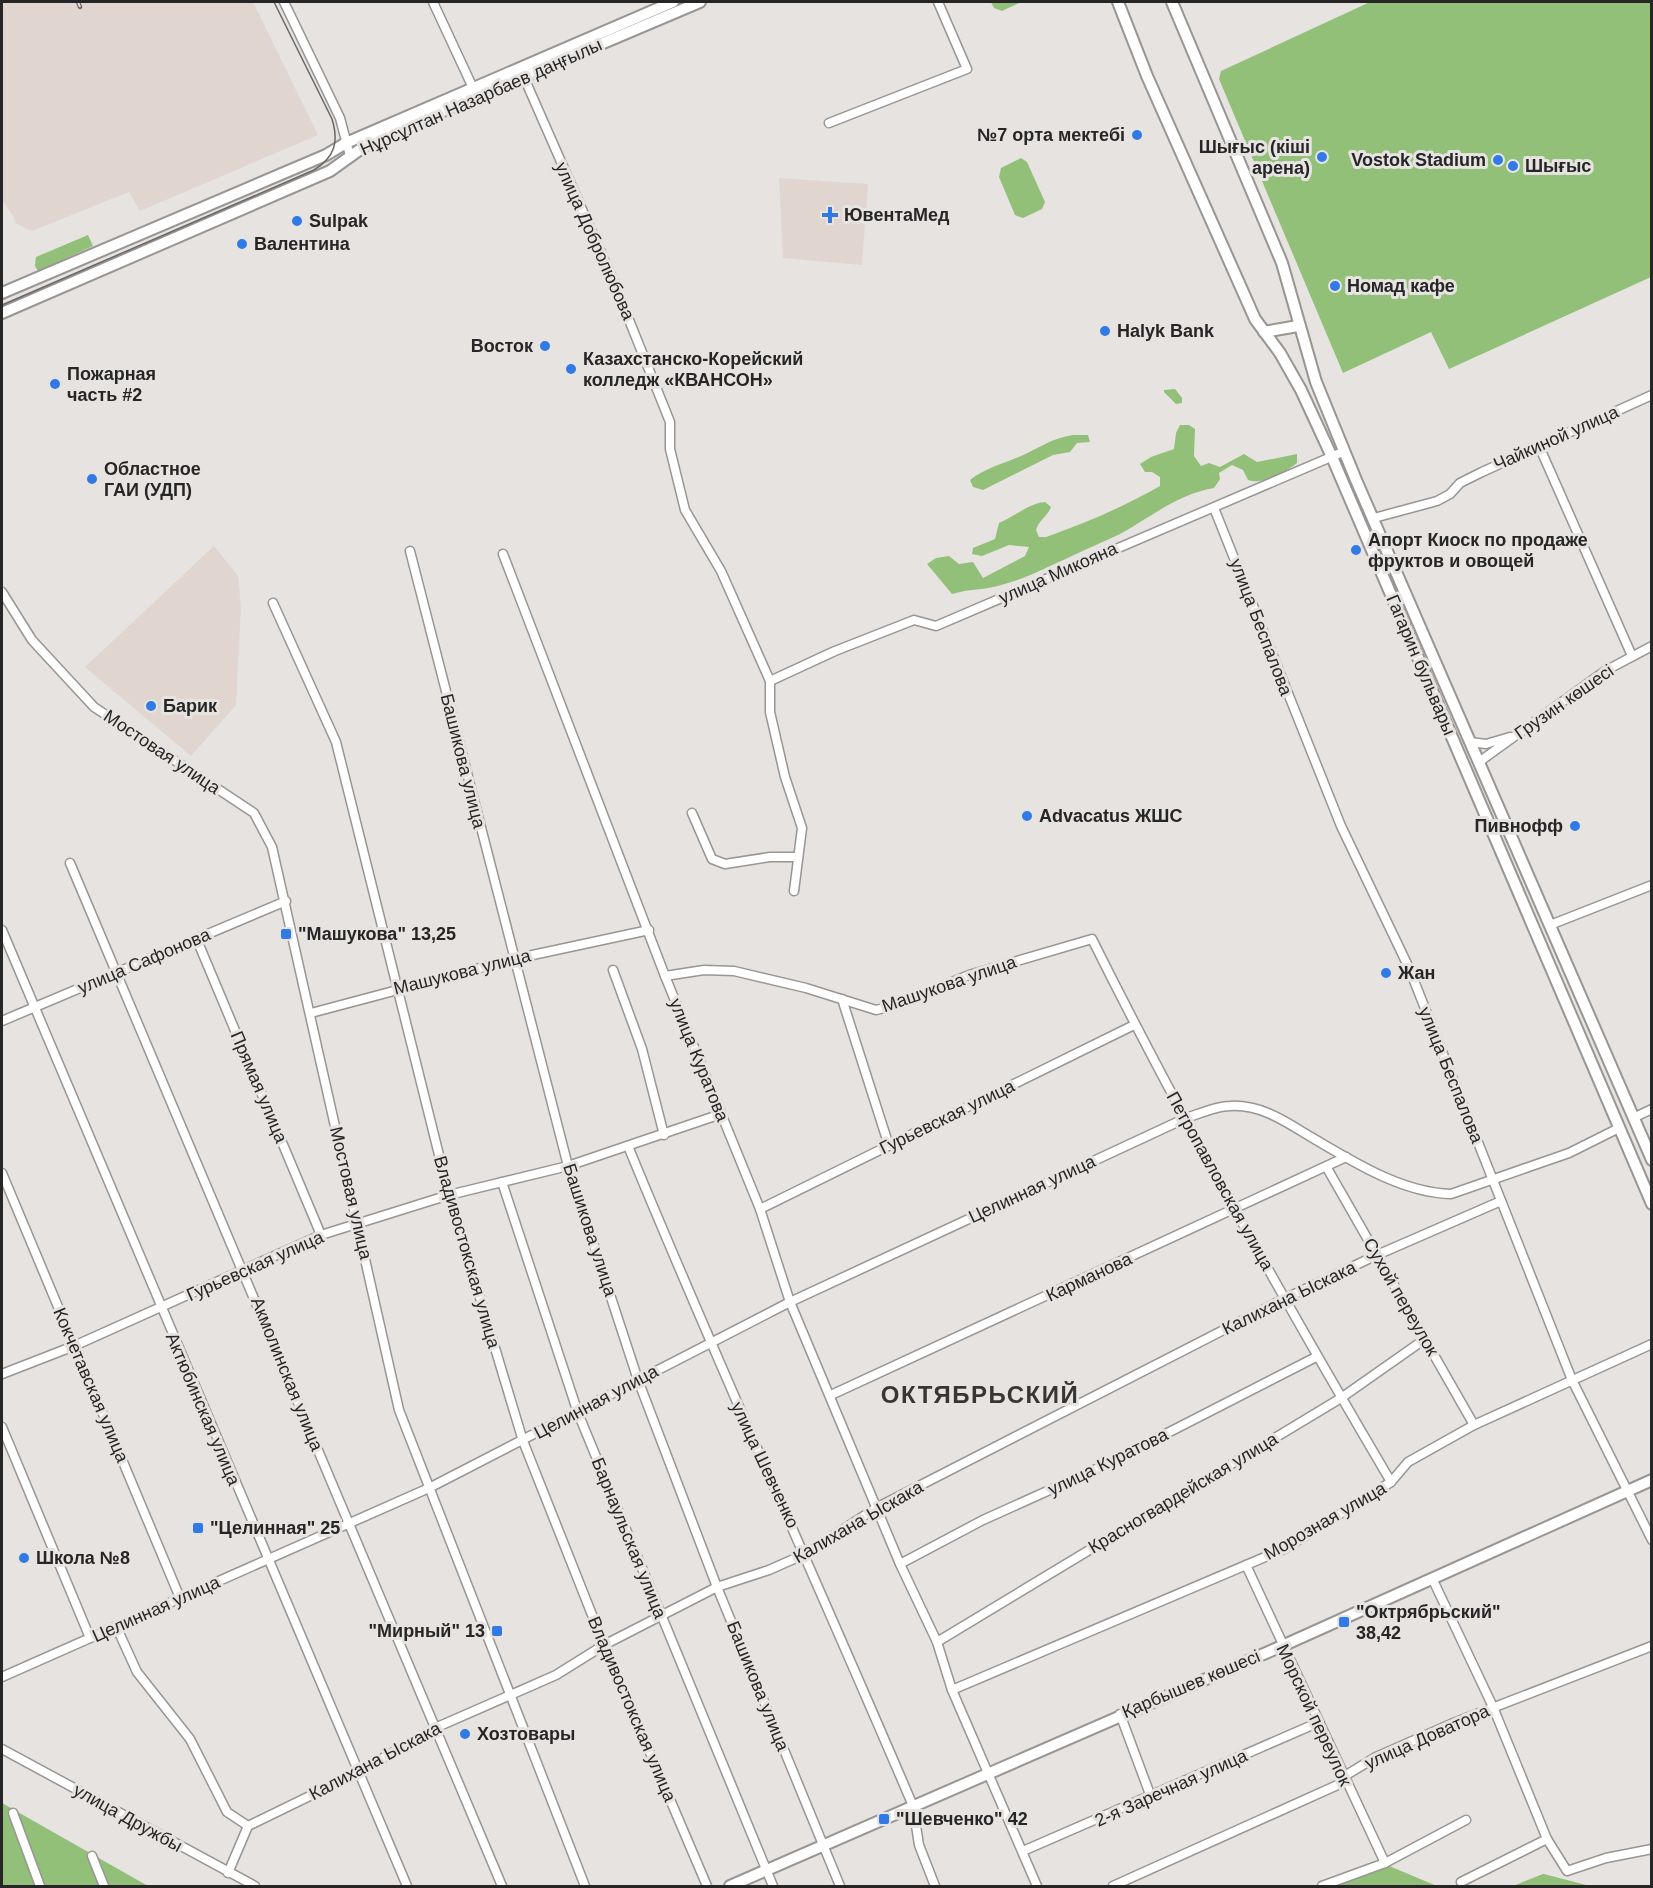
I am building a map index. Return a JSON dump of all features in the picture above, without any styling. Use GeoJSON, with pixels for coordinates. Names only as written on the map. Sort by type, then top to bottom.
{"type":"FeatureCollection","features":[{"type":"Feature","properties":{"kind":"main road","name":"Нұрсұлтан Назарбаев даңғылы"},"geometry":{"type":"LineString","coordinates":[[2,313],[330,171],[369,143],[673,2]]}},
{"type":"Feature","properties":{"kind":"main road","name":"Нұрсұлтан Назарбаев даңғылы"},"geometry":{"type":"LineString","coordinates":[[2,293],[326,155],[346,143],[473,88],[522,72],[700,2]]}},
{"type":"Feature","properties":{"kind":"main road","name":"Гагарин бульвары"},"geometry":{"type":"LineString","coordinates":[[1118,2],[1152,86],[1255,319],[1280,352],[1301,390],[1332,457],[1652,1204]]}},
{"type":"Feature","properties":{"kind":"main road","name":"Гагарин бульвары"},"geometry":{"type":"LineString","coordinates":[[1172,2],[1282,263],[1298,326],[1317,382],[1345,451],[1652,1160]]}},
{"type":"Feature","properties":{"kind":"main road"},"geometry":{"type":"LineString","coordinates":[[1264,332],[1298,326]]}},
{"type":"Feature","properties":{"kind":"main road"},"geometry":{"type":"LineString","coordinates":[[1467,770],[1479,762]]}},
{"type":"Feature","properties":{"kind":"main road"},"geometry":{"type":"LineString","coordinates":[[1618,1128],[1633,1118]]}},
{"type":"Feature","properties":{"kind":"main road","name":"Қарбышев көшесі"},"geometry":{"type":"LineString","coordinates":[[730,1887],[766,1869],[823,1847],[1120,1714],[1282,1646],[1652,1480]]}},
{"type":"Feature","properties":{"kind":"street"},"geometry":{"type":"LineString","coordinates":[[284,2],[340,118],[350,156]]}},
{"type":"Feature","properties":{"kind":"street"},"geometry":{"type":"LineString","coordinates":[[433,2],[473,88]]}},
{"type":"Feature","properties":{"kind":"street"},"geometry":{"type":"LineString","coordinates":[[829,123],[967,69],[938,2]]}},
{"type":"Feature","properties":{"kind":"street","name":"улица Добролюбова"},"geometry":{"type":"LineString","coordinates":[[522,72],[613,280],[670,422],[670,449],[685,510],[721,571],[771,681],[770,712],[785,777],[802,828],[794,891]]}},
{"type":"Feature","properties":{"kind":"street","name":"Чайкиной улица"},"geometry":{"type":"LineString","coordinates":[[1374,518],[1437,501],[1450,494],[1460,483],[1652,396]]}},
{"type":"Feature","properties":{"kind":"street"},"geometry":{"type":"LineString","coordinates":[[1539,446],[1632,656]]}},
{"type":"Feature","properties":{"kind":"street","name":"улица Микояна"},"geometry":{"type":"LineString","coordinates":[[771,681],[835,651],[914,620],[936,626],[1345,451]]}},
{"type":"Feature","properties":{"kind":"street","name":"улица Беспалова"},"geometry":{"type":"LineString","coordinates":[[1214,508],[1341,826],[1408,968],[1572,1380],[1652,1540]]}},
{"type":"Feature","properties":{"kind":"street","name":"Башикова улица"},"geometry":{"type":"LineString","coordinates":[[410,551],[568,1166],[638,1380],[717,1587],[840,1887]]}},
{"type":"Feature","properties":{"kind":"street","name":"улица Куратова"},"geometry":{"type":"LineString","coordinates":[[503,554],[665,976],[760,1209],[790,1302],[831,1395],[900,1564],[937,1642],[952,1690],[990,1772],[1037,1887]]}},
{"type":"Feature","properties":{"kind":"street","name":"Мостовая улица"},"geometry":{"type":"LineString","coordinates":[[2,592],[32,640],[94,707],[254,813],[272,847],[399,1410],[585,1887]]}},
{"type":"Feature","properties":{"kind":"street","name":"Владивостокская улица"},"geometry":{"type":"LineString","coordinates":[[273,603],[336,742],[449,1195],[523,1441],[604,1645],[707,1887]]}},
{"type":"Feature","properties":{"kind":"street","name":"Грузин көшесі"},"geometry":{"type":"LineString","coordinates":[[1479,762],[1605,671],[1652,646]]}},
{"type":"Feature","properties":{"kind":"street"},"geometry":{"type":"LineString","coordinates":[[1470,742],[1486,744],[1516,735]]}},
{"type":"Feature","properties":{"kind":"street"},"geometry":{"type":"LineString","coordinates":[[692,813],[712,859],[725,864],[770,857],[798,857]]}},
{"type":"Feature","properties":{"kind":"street","name":"Акмолинская улица"},"geometry":{"type":"LineString","coordinates":[[70,863],[502,1887]]}},
{"type":"Feature","properties":{"kind":"street"},"geometry":{"type":"LineString","coordinates":[[1550,925],[1652,885]]}},
{"type":"Feature","properties":{"kind":"street","name":"улица Сафонова"},"geometry":{"type":"LineString","coordinates":[[2,1021],[286,901]]}},
{"type":"Feature","properties":{"kind":"street","name":"Актюбинская улица"},"geometry":{"type":"LineString","coordinates":[[2,930],[407,1887]]}},
{"type":"Feature","properties":{"kind":"street","name":"Машукова улица"},"geometry":{"type":"LineString","coordinates":[[311,1013],[514,958],[649,930]]}},
{"type":"Feature","properties":{"kind":"street","name":"Машукова улица"},"geometry":{"type":"LineString","coordinates":[[665,976],[704,970],[734,971],[876,1010],[893,1006],[969,975],[1092,939]]}},
{"type":"Feature","properties":{"kind":"street","name":"Петропавловская улица"},"geometry":{"type":"LineString","coordinates":[[1092,939],[1134,1025],[1284,1299],[1391,1482]]}},
{"type":"Feature","properties":{"kind":"street","name":"Прямая улица"},"geometry":{"type":"LineString","coordinates":[[196,940],[321,1235]]}},
{"type":"Feature","properties":{"kind":"street"},"geometry":{"type":"LineString","coordinates":[[613,970],[642,1049],[664,1135]]}},
{"type":"Feature","properties":{"kind":"street"},"geometry":{"type":"LineString","coordinates":[[842,999],[889,1146]]}},
{"type":"Feature","properties":{"kind":"street","name":"Гурьевская улица"},"geometry":{"type":"LineString","coordinates":[[760,1209],[1134,1025]]}},
{"type":"Feature","properties":{"kind":"street","name":"Целинная улица"},"geometry":{"type":"LineString","coordinates":[[2,1677],[429,1488],[790,1302],[1185,1118],[1229,1106],[1267,1111],[1346,1157],[1411,1187],[1434,1194],[1451,1194],[1569,1153],[1618,1128]]}},
{"type":"Feature","properties":{"kind":"street"},"geometry":{"type":"LineString","coordinates":[[1633,1118],[1652,1108]]}},
{"type":"Feature","properties":{"kind":"street","name":"Гурьевская улица"},"geometry":{"type":"LineString","coordinates":[[2,1374],[74,1346],[321,1235],[449,1195],[568,1166],[721,1114]]}},
{"type":"Feature","properties":{"kind":"street","name":"улица Шевченко"},"geometry":{"type":"LineString","coordinates":[[628,1146],[709,1342],[806,1554],[912,1806],[919,1845],[935,1887]]}},
{"type":"Feature","properties":{"kind":"street","name":"Карманова"},"geometry":{"type":"LineString","coordinates":[[831,1395],[1327,1168],[1346,1157]]}},
{"type":"Feature","properties":{"kind":"street","name":"Сухой переулок"},"geometry":{"type":"LineString","coordinates":[[1327,1168],[1474,1425]]}},
{"type":"Feature","properties":{"kind":"street","name":"Кокчетавская улица"},"geometry":{"type":"LineString","coordinates":[[2,1173],[180,1598]]}},
{"type":"Feature","properties":{"kind":"street","name":"Барнаульская улица"},"geometry":{"type":"LineString","coordinates":[[502,1182],[578,1413],[773,1887]]}},
{"type":"Feature","properties":{"kind":"street","name":"Калихана Ыскака"},"geometry":{"type":"LineString","coordinates":[[248,1826],[357,1773],[435,1728],[556,1675],[604,1645],[717,1587],[769,1570],[806,1554],[876,1508],[1284,1299],[1377,1255],[1501,1201]]}},
{"type":"Feature","properties":{"kind":"street","name":"Красногвардейская улица"},"geometry":{"type":"LineString","coordinates":[[937,1642],[1341,1398],[1425,1339]]}},
{"type":"Feature","properties":{"kind":"street","name":"Морозная улица"},"geometry":{"type":"LineString","coordinates":[[952,1690],[1284,1549],[1391,1482],[1408,1462],[1474,1425],[1652,1344]]}},
{"type":"Feature","properties":{"kind":"street","name":"улица Куратова"},"geometry":{"type":"LineString","coordinates":[[900,1564],[983,1520],[1104,1466],[1316,1357]]}},
{"type":"Feature","properties":{"kind":"street"},"geometry":{"type":"LineString","coordinates":[[2,1426],[90,1638]]}},
{"type":"Feature","properties":{"kind":"street","name":"Морской переулок"},"geometry":{"type":"LineString","coordinates":[[1246,1565],[1317,1723],[1385,1863]]}},
{"type":"Feature","properties":{"kind":"street"},"geometry":{"type":"LineString","coordinates":[[1432,1578],[1493,1707],[1547,1839],[1568,1871],[1606,1858],[1652,1850]]}},
{"type":"Feature","properties":{"kind":"street"},"geometry":{"type":"LineString","coordinates":[[116,1626],[137,1672],[190,1739],[227,1812],[248,1826],[228,1873]]}},
{"type":"Feature","properties":{"kind":"street","name":"улица Доватора"},"geometry":{"type":"LineString","coordinates":[[1113,1887],[1342,1783],[1343,1777],[1376,1757],[1493,1707],[1652,1646]]}},
{"type":"Feature","properties":{"kind":"street"},"geometry":{"type":"LineString","coordinates":[[1120,1714],[1150,1797]]}},
{"type":"Feature","properties":{"kind":"street","name":"2-я Заречная улица"},"geometry":{"type":"LineString","coordinates":[[1023,1851],[1317,1723]]}},
{"type":"Feature","properties":{"kind":"street","name":"улица Дружбы"},"geometry":{"type":"LineString","coordinates":[[2,1749],[255,1887]]}},
{"type":"Feature","properties":{"kind":"street"},"geometry":{"type":"LineString","coordinates":[[13,1813],[40,1887]]}},
{"type":"Feature","properties":{"kind":"street"},"geometry":{"type":"LineString","coordinates":[[1322,1887],[1385,1863],[1466,1820]]}},
{"type":"Feature","properties":{"kind":"street"},"geometry":{"type":"LineString","coordinates":[[1461,1882],[1547,1839]]}},
{"type":"Feature","properties":{"kind":"street"},"geometry":{"type":"LineString","coordinates":[[92,1856],[104,1887]]}},
{"type":"Feature","properties":{"kind":"shaded area"},"geometry":{"type":"Polygon","coordinates":[[[2,2],[253,2],[318,135],[140,211],[129,192],[32,231],[15,223],[14,217],[2,200],[2,2]]]}},
{"type":"Feature","properties":{"kind":"shaded area"},"geometry":{"type":"Polygon","coordinates":[[[779,178],[868,184],[862,265],[783,258],[779,178]]]}},
{"type":"Feature","properties":{"kind":"shaded area"},"geometry":{"type":"Polygon","coordinates":[[[214,546],[238,576],[241,607],[236,705],[191,756],[85,667],[214,546]]]}},
{"type":"Feature","properties":{"kind":"green space"},"geometry":{"type":"Polygon","coordinates":[[[991,2],[1021,2],[1002,11],[994,8],[991,2]]]}},
{"type":"Feature","properties":{"kind":"green space"},"geometry":{"type":"Polygon","coordinates":[[[1370,2],[1651,2],[1651,277],[1449,369],[1431,332],[1343,373],[1219,79],[1221,71],[1370,2]]]}},
{"type":"Feature","properties":{"kind":"green space"},"geometry":{"type":"Polygon","coordinates":[[[1021,158],[1027,162],[1045,202],[1042,209],[1023,218],[1015,215],[999,177],[1001,168],[1021,158]]]}},
{"type":"Feature","properties":{"kind":"green space"},"geometry":{"type":"Polygon","coordinates":[[[88,235],[93,246],[38,271],[35,266],[36,257],[88,235]]]}},
{"type":"Feature","properties":{"kind":"green space"},"geometry":{"type":"Polygon","coordinates":[[[1175,389],[1182,398],[1182,403],[1176,404],[1164,392],[1164,390],[1175,389]]]}},
{"type":"Feature","properties":{"kind":"green space"},"geometry":{"type":"Polygon","coordinates":[[[1180,425],[1189,425],[1195,429],[1194,456],[1201,466],[1209,463],[1220,467],[1244,454],[1257,462],[1297,454],[1297,463],[1274,477],[1261,481],[1248,480],[1243,470],[1232,465],[1219,473],[1220,479],[1214,488],[1188,495],[1120,534],[1032,574],[999,586],[952,594],[927,564],[936,558],[949,556],[959,564],[973,562],[983,578],[1025,556],[1029,547],[1009,545],[982,556],[972,554],[973,548],[995,539],[999,523],[1027,508],[1045,502],[1051,507],[1036,530],[1039,537],[1046,537],[1146,494],[1160,486],[1160,477],[1152,472],[1145,472],[1140,464],[1151,457],[1174,449],[1176,433],[1180,425]]]}},
{"type":"Feature","properties":{"kind":"green space"},"geometry":{"type":"Polygon","coordinates":[[[1073,435],[1088,435],[1090,442],[1077,443],[1070,452],[1053,455],[983,490],[973,487],[970,480],[982,472],[1052,441],[1073,435]]]}},
{"type":"Feature","properties":{"kind":"green space"},"geometry":{"type":"Polygon","coordinates":[[[2,1803],[148,1886],[2,1886],[2,1803]]]}},
{"type":"Feature","properties":{"kind":"green space"},"geometry":{"type":"Polygon","coordinates":[[[1382,1863],[1437,1886],[1320,1886],[1382,1863]]]}},
{"type":"Feature","properties":{"kind":"green space"},"geometry":{"type":"Polygon","coordinates":[[[1544,1874],[1590,1886],[1513,1886],[1544,1874]]]}},
{"type":"Feature","properties":{"kind":"tram line"},"geometry":{"type":"LineString","coordinates":[[2,305],[314,170],[327,160],[335,142],[332,119],[274,2]]}},
{"type":"Feature","properties":{"kind":"railway"},"geometry":{"type":"LineString","coordinates":[[78,2],[80,7]]}},
{"type":"Feature","properties":{"kind":"place","name":"№7 орта мектебі"},"geometry":{"type":"Point","coordinates":[1137,135]}},
{"type":"Feature","properties":{"kind":"place","name":"Шығыс (кіші арена)"},"geometry":{"type":"Point","coordinates":[1322,157]}},
{"type":"Feature","properties":{"kind":"place","name":"Vostok Stadium"},"geometry":{"type":"Point","coordinates":[1498,160]}},
{"type":"Feature","properties":{"kind":"place","name":"Шығыс"},"geometry":{"type":"Point","coordinates":[1513,166]}},
{"type":"Feature","properties":{"kind":"place","name":"ЮвентаМед"},"geometry":{"type":"Point","coordinates":[830,215]}},
{"type":"Feature","properties":{"kind":"place","name":"Sulpak"},"geometry":{"type":"Point","coordinates":[297,221]}},
{"type":"Feature","properties":{"kind":"place","name":"Валентина"},"geometry":{"type":"Point","coordinates":[242,244]}},
{"type":"Feature","properties":{"kind":"place","name":"Номад кафе"},"geometry":{"type":"Point","coordinates":[1335,286]}},
{"type":"Feature","properties":{"kind":"place","name":"Halyk Bank"},"geometry":{"type":"Point","coordinates":[1105,331]}},
{"type":"Feature","properties":{"kind":"place","name":"Восток"},"geometry":{"type":"Point","coordinates":[545,346]}},
{"type":"Feature","properties":{"kind":"place","name":"Казахстанско-Корейский колледж «КВАНСОН»"},"geometry":{"type":"Point","coordinates":[571,369]}},
{"type":"Feature","properties":{"kind":"place","name":"Пожарная часть #2"},"geometry":{"type":"Point","coordinates":[55,384]}},
{"type":"Feature","properties":{"kind":"place","name":"Областное ГАИ (УДП)"},"geometry":{"type":"Point","coordinates":[92,479]}},
{"type":"Feature","properties":{"kind":"place","name":"Апорт Киоск по продаже фруктов и овощей"},"geometry":{"type":"Point","coordinates":[1356,550]}},
{"type":"Feature","properties":{"kind":"place","name":"Барик"},"geometry":{"type":"Point","coordinates":[151,706]}},
{"type":"Feature","properties":{"kind":"place","name":"Advacatus ЖШС"},"geometry":{"type":"Point","coordinates":[1027,816]}},
{"type":"Feature","properties":{"kind":"place","name":"Пивнофф"},"geometry":{"type":"Point","coordinates":[1575,826]}},
{"type":"Feature","properties":{"kind":"place","name":"\"Машукова\" 13,25"},"geometry":{"type":"Point","coordinates":[286,934]}},
{"type":"Feature","properties":{"kind":"place","name":"Жан"},"geometry":{"type":"Point","coordinates":[1386,973]}},
{"type":"Feature","properties":{"kind":"place","name":"\"Целинная\" 25"},"geometry":{"type":"Point","coordinates":[198,1528]}},
{"type":"Feature","properties":{"kind":"place","name":"Школа №8"},"geometry":{"type":"Point","coordinates":[24,1558]}},
{"type":"Feature","properties":{"kind":"place","name":"\"Октрябрьский\" 38,42"},"geometry":{"type":"Point","coordinates":[1344,1622]}},
{"type":"Feature","properties":{"kind":"place","name":"\"Мирный\" 13"},"geometry":{"type":"Point","coordinates":[497,1631]}},
{"type":"Feature","properties":{"kind":"place","name":"Хозтовары"},"geometry":{"type":"Point","coordinates":[465,1734]}},
{"type":"Feature","properties":{"kind":"place","name":"\"Шевченко\" 42"},"geometry":{"type":"Point","coordinates":[884,1819]}},
{"type":"Feature","properties":{"kind":"district","name":"ОКТЯБРЬСКИЙ"},"geometry":{"type":"Point","coordinates":[980,1394]}}]}
